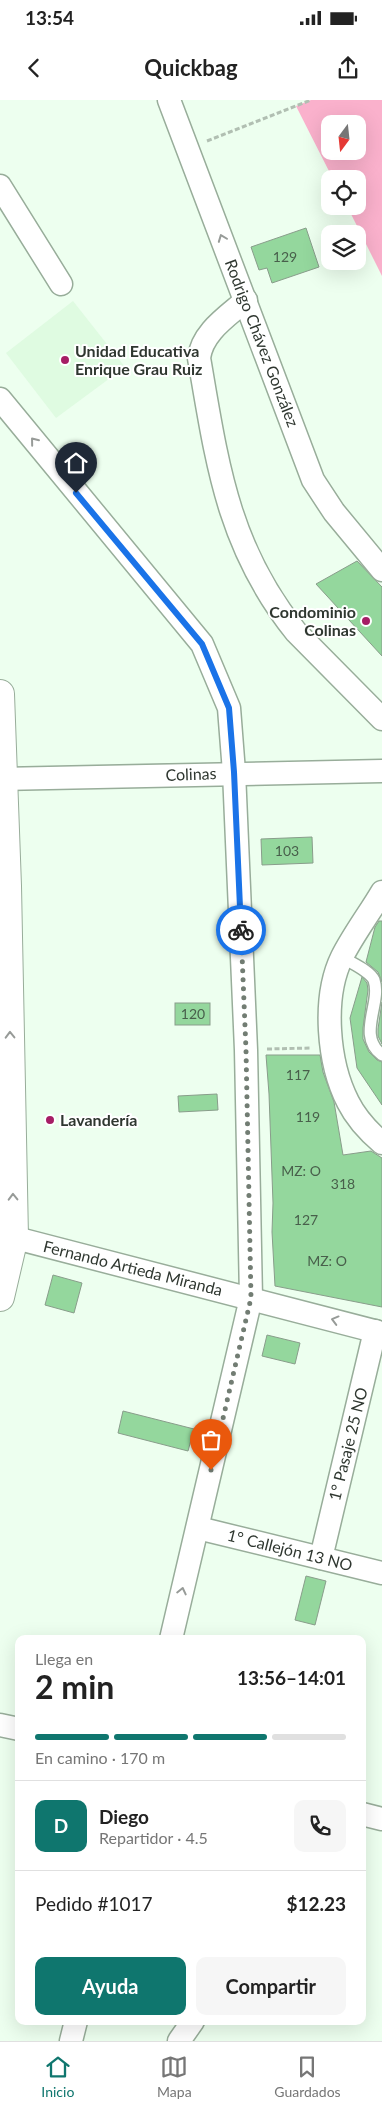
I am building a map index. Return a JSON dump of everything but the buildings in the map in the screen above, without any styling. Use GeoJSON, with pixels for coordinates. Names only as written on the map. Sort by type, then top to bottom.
{"type":"FeatureCollection","features":[{"type":"Feature","properties":{"kind":"street","name":"Rodrigo Chávez González"},"geometry":{"type":"LineString","coordinates":[[169,100],[313,480],[334,512],[382,570]]}},
{"type":"Feature","properties":{"kind":"street"},"geometry":{"type":"LineString","coordinates":[[0,186],[60,284]]}},
{"type":"Feature","properties":{"kind":"street"},"geometry":{"type":"LineString","coordinates":[[246,300],[211,332],[202,345],[199,358],[217,461],[235,524],[259,578],[285,618],[296,632],[382,719]]}},
{"type":"Feature","properties":{"kind":"street"},"geometry":{"type":"LineString","coordinates":[[0,399],[202,644],[229,708],[234,772],[246,1050],[251,1298],[172,1635]]}},
{"type":"Feature","properties":{"kind":"street"},"geometry":{"type":"LineString","coordinates":[[0,694],[7,1235],[0,1297]]}},
{"type":"Feature","properties":{"kind":"street","name":"Colinas"},"geometry":{"type":"LineString","coordinates":[[1,779],[234,772],[382,771]]}},
{"type":"Feature","properties":{"kind":"street"},"geometry":{"type":"LineString","coordinates":[[382,892],[342,957],[334,982],[330,1005],[332,1047],[341,1085],[349,1104],[371,1134],[382,1143]]}},
{"type":"Feature","properties":{"kind":"street","name":"Fernando Artieda Miranda"},"geometry":{"type":"LineString","coordinates":[[7,1235],[379,1332]]}},
{"type":"Feature","properties":{"kind":"street","name":"1° Pasaje 25 NO"},"geometry":{"type":"LineString","coordinates":[[321,1558],[379,1332]]}},
{"type":"Feature","properties":{"kind":"street","name":"1° Callejón 13 NO"},"geometry":{"type":"LineString","coordinates":[[198,1528],[382,1573]]}},
{"type":"Feature","properties":{"kind":"street"},"geometry":{"type":"LineString","coordinates":[[0,1725],[15,1728]]}},
{"type":"Feature","properties":{"kind":"street"},"geometry":{"type":"LineString","coordinates":[[366,1815],[382,1819]]}},
{"type":"Feature","properties":{"kind":"street"},"geometry":{"type":"LineString","coordinates":[[71,2041],[75,2025]]}},
{"type":"Feature","properties":{"kind":"street"},"geometry":{"type":"LineString","coordinates":[[179,2041],[190,2025]]}},
{"type":"Feature","properties":{"kind":"lane"},"geometry":{"type":"LineString","coordinates":[[342,957],[367,973],[374,980],[376,996],[370,1033],[377,1052],[382,1055]]}},
{"type":"Feature","properties":{"kind":"path"},"geometry":{"type":"LineString","coordinates":[[187,148],[311,100]]}},
{"type":"Feature","properties":{"kind":"path"},"geometry":{"type":"LineString","coordinates":[[246,1050],[332,1047]]}},
{"type":"Feature","properties":{"kind":"shaded area"},"geometry":{"type":"Polygon","coordinates":[[[311,100],[382,100],[382,276],[366,244],[366,225],[356,225],[352,215],[366,215],[366,170],[328,170],[323,160],[366,160],[366,115],[321,115],[321,155],[296,106],[311,100]]]}},
{"type":"Feature","properties":{"kind":"shaded area","name":"Unidad Educativa Enrique Grau Ruiz"},"geometry":{"type":"Polygon","coordinates":[[[73,301],[125,367],[56,418],[6,353],[73,301]]]}},
{"type":"Feature","properties":{"kind":"way so far"},"geometry":{"type":"LineString","coordinates":[[211,1470],[251,1298],[246,1050],[241,930]]}},
{"type":"Feature","properties":{"kind":"place","name":"Unidad Educativa Enrique Grau Ruiz"},"geometry":{"type":"Point","coordinates":[65,360]}},
{"type":"Feature","properties":{"kind":"place","name":"Condominio Colinas"},"geometry":{"type":"Point","coordinates":[366,621]}},
{"type":"Feature","properties":{"kind":"place","name":"Lavandería"},"geometry":{"type":"Point","coordinates":[50,1120]}},
{"type":"Feature","properties":{"kind":"route"},"geometry":{"type":"LineString","coordinates":[[76,493],[202,644],[229,708],[234,772],[241,930]]}}]}
